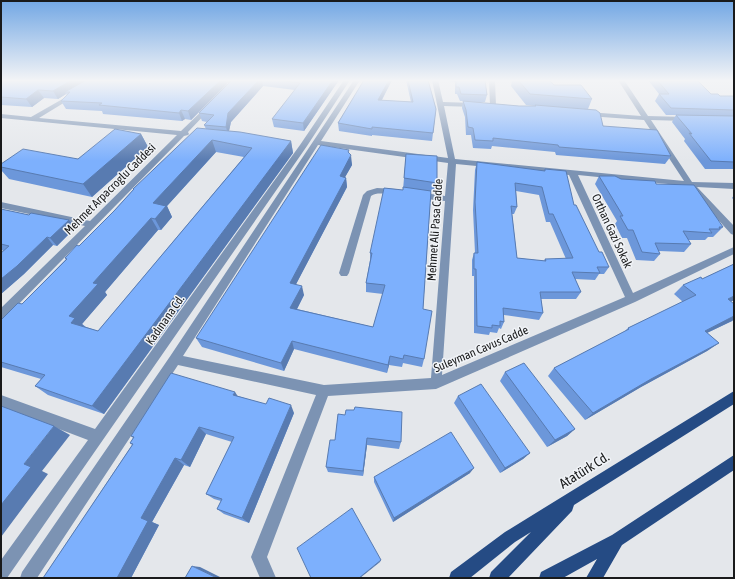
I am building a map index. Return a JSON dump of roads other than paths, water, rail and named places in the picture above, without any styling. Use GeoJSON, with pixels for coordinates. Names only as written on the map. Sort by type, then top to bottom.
{"type":"FeatureCollection","features":[{"type":"Feature","properties":{"kind":"main road","name":"Atatürk Cd."},"geometry":{"type":"LineString","coordinates":[[457,578],[510,537],[734,397]]}},
{"type":"Feature","properties":{"kind":"main road"},"geometry":{"type":"LineString","coordinates":[[547,578],[617,540],[734,462]]}},
{"type":"Feature","properties":{"kind":"main road"},"geometry":{"type":"LineString","coordinates":[[497,578],[576,496]]}},
{"type":"Feature","properties":{"kind":"main road"},"geometry":{"type":"LineString","coordinates":[[594,578],[617,540]]}},
{"type":"Feature","properties":{"kind":"street"},"geometry":{"type":"LineString","coordinates":[[32,119],[52,107]]}},
{"type":"Feature","properties":{"kind":"street","name":"Mehmet Arpacroglu Caddesi"},"geometry":{"type":"LineString","coordinates":[[1,315],[209,107]]}},
{"type":"Feature","properties":{"kind":"street","name":"Kadınana Cd."},"geometry":{"type":"LineString","coordinates":[[1,573],[98,437],[327,107]]}},
{"type":"Feature","properties":{"kind":"street"},"geometry":{"type":"LineString","coordinates":[[28,578],[175,359],[340,107]]}},
{"type":"Feature","properties":{"kind":"street","name":"Mehmet Ali Pasa Cadde"},"geometry":{"type":"LineString","coordinates":[[436,383],[452,161],[441,107]]}},
{"type":"Feature","properties":{"kind":"street"},"geometry":{"type":"LineString","coordinates":[[639,107],[690,184],[734,232]]}},
{"type":"Feature","properties":{"kind":"street"},"geometry":{"type":"LineString","coordinates":[[577,113],[646,118],[694,119]]}},
{"type":"Feature","properties":{"kind":"street"},"geometry":{"type":"LineString","coordinates":[[1,116],[197,135]]}},
{"type":"Feature","properties":{"kind":"street"},"geometry":{"type":"LineString","coordinates":[[317,143],[452,161],[690,184],[734,186]]}},
{"type":"Feature","properties":{"kind":"street","name":"Orthan Gazi Sokak"},"geometry":{"type":"LineString","coordinates":[[572,172],[631,299]]}},
{"type":"Feature","properties":{"kind":"street"},"geometry":{"type":"LineString","coordinates":[[344,273],[367,195],[378,190],[449,199]]}},
{"type":"Feature","properties":{"kind":"street"},"geometry":{"type":"LineString","coordinates":[[1,205],[92,224]]}},
{"type":"Feature","properties":{"kind":"street","name":"Suleyman Cavus Cadde"},"geometry":{"type":"LineString","coordinates":[[175,359],[324,390],[436,383],[631,299],[734,250]]}},
{"type":"Feature","properties":{"kind":"street"},"geometry":{"type":"LineString","coordinates":[[268,578],[260,557],[324,390]]}},
{"type":"Feature","properties":{"kind":"street"},"geometry":{"type":"LineString","coordinates":[[1,401],[98,437]]}}]}
